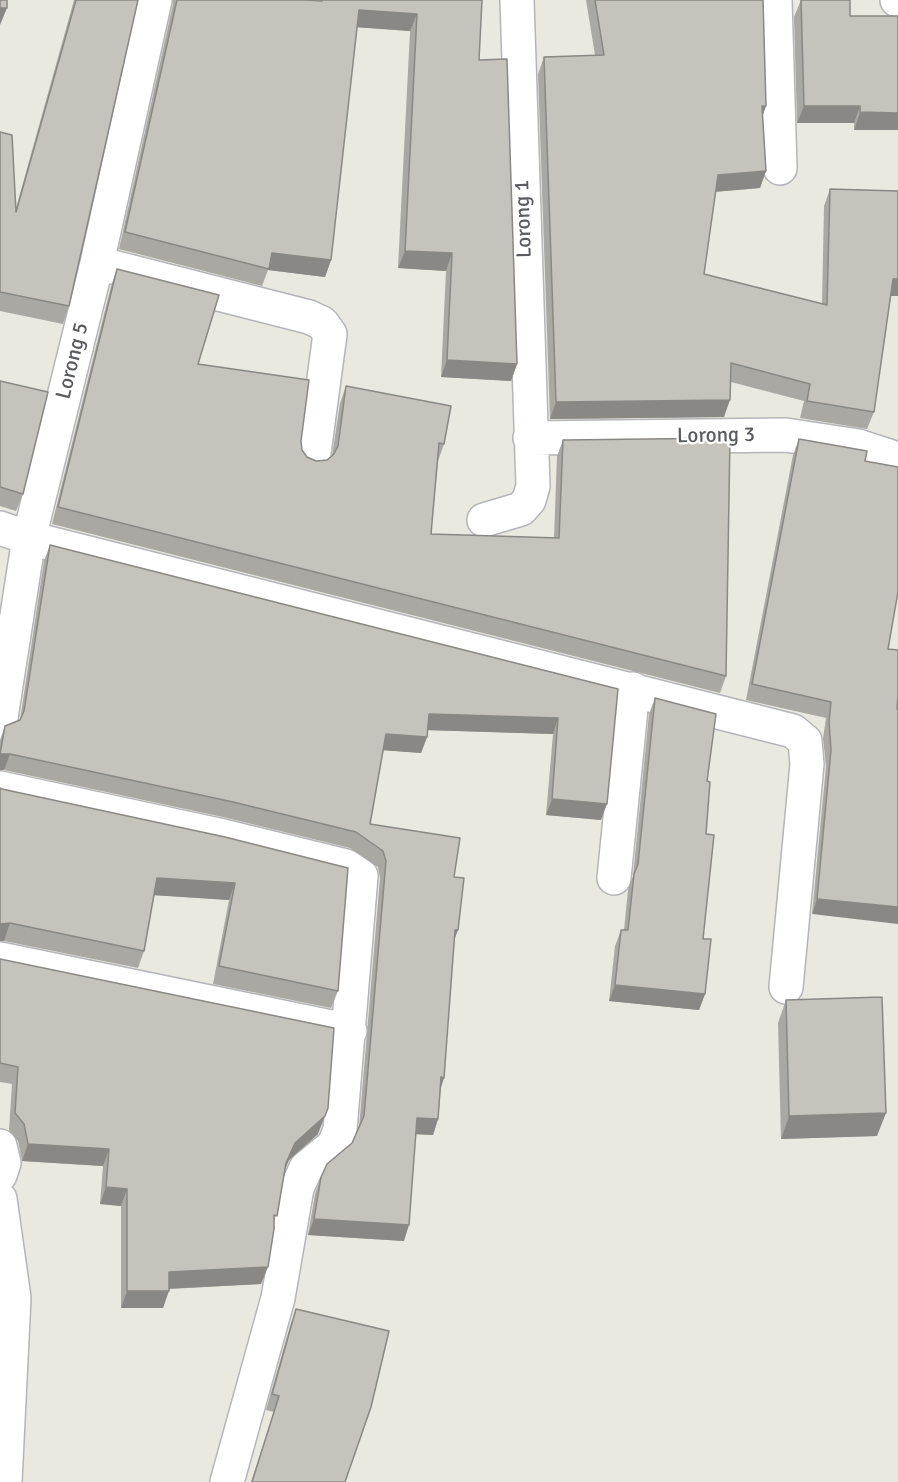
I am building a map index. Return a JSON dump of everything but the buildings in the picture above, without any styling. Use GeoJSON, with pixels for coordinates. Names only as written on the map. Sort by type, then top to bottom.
{"type":"FeatureCollection","features":[{"type":"Feature","properties":{"kind":"street","name":"Lorong 5"},"geometry":{"type":"LineString","coordinates":[[0,724],[15,533],[97,263],[155,0]]}},
{"type":"Feature","properties":{"kind":"street","name":"Lorong 1"},"geometry":{"type":"LineString","coordinates":[[484,520],[521,509],[529,500],[533,486],[517,0]]}},
{"type":"Feature","properties":{"kind":"street"},"geometry":{"type":"LineString","coordinates":[[775,0],[780,168]]}},
{"type":"Feature","properties":{"kind":"street"},"geometry":{"type":"LineString","coordinates":[[97,263],[309,317],[322,323],[330,334],[313,460]]}},
{"type":"Feature","properties":{"kind":"street","name":"Lorong 3"},"geometry":{"type":"LineString","coordinates":[[530,438],[786,435],[858,446],[898,459]]}},
{"type":"Feature","properties":{"kind":"street"},"geometry":{"type":"LineString","coordinates":[[15,533],[794,731],[805,741],[806,782],[786,987]]}},
{"type":"Feature","properties":{"kind":"street"},"geometry":{"type":"LineString","coordinates":[[614,878],[633,689]]}},
{"type":"Feature","properties":{"kind":"street"},"geometry":{"type":"LineString","coordinates":[[0,788],[223,836],[346,866],[361,876],[350,1031],[340,1130],[334,1145],[306,1168],[297,1188],[278,1298],[227,1482]]}},
{"type":"Feature","properties":{"kind":"street"},"geometry":{"type":"LineString","coordinates":[[0,958],[350,1031]]}},
{"type":"Feature","properties":{"kind":"street"},"geometry":{"type":"LineString","coordinates":[[0,1146],[4,1163],[0,1175]]}},
{"type":"Feature","properties":{"kind":"street"},"geometry":{"type":"LineString","coordinates":[[0,1199],[14,1298],[4,1482]]}}]}
